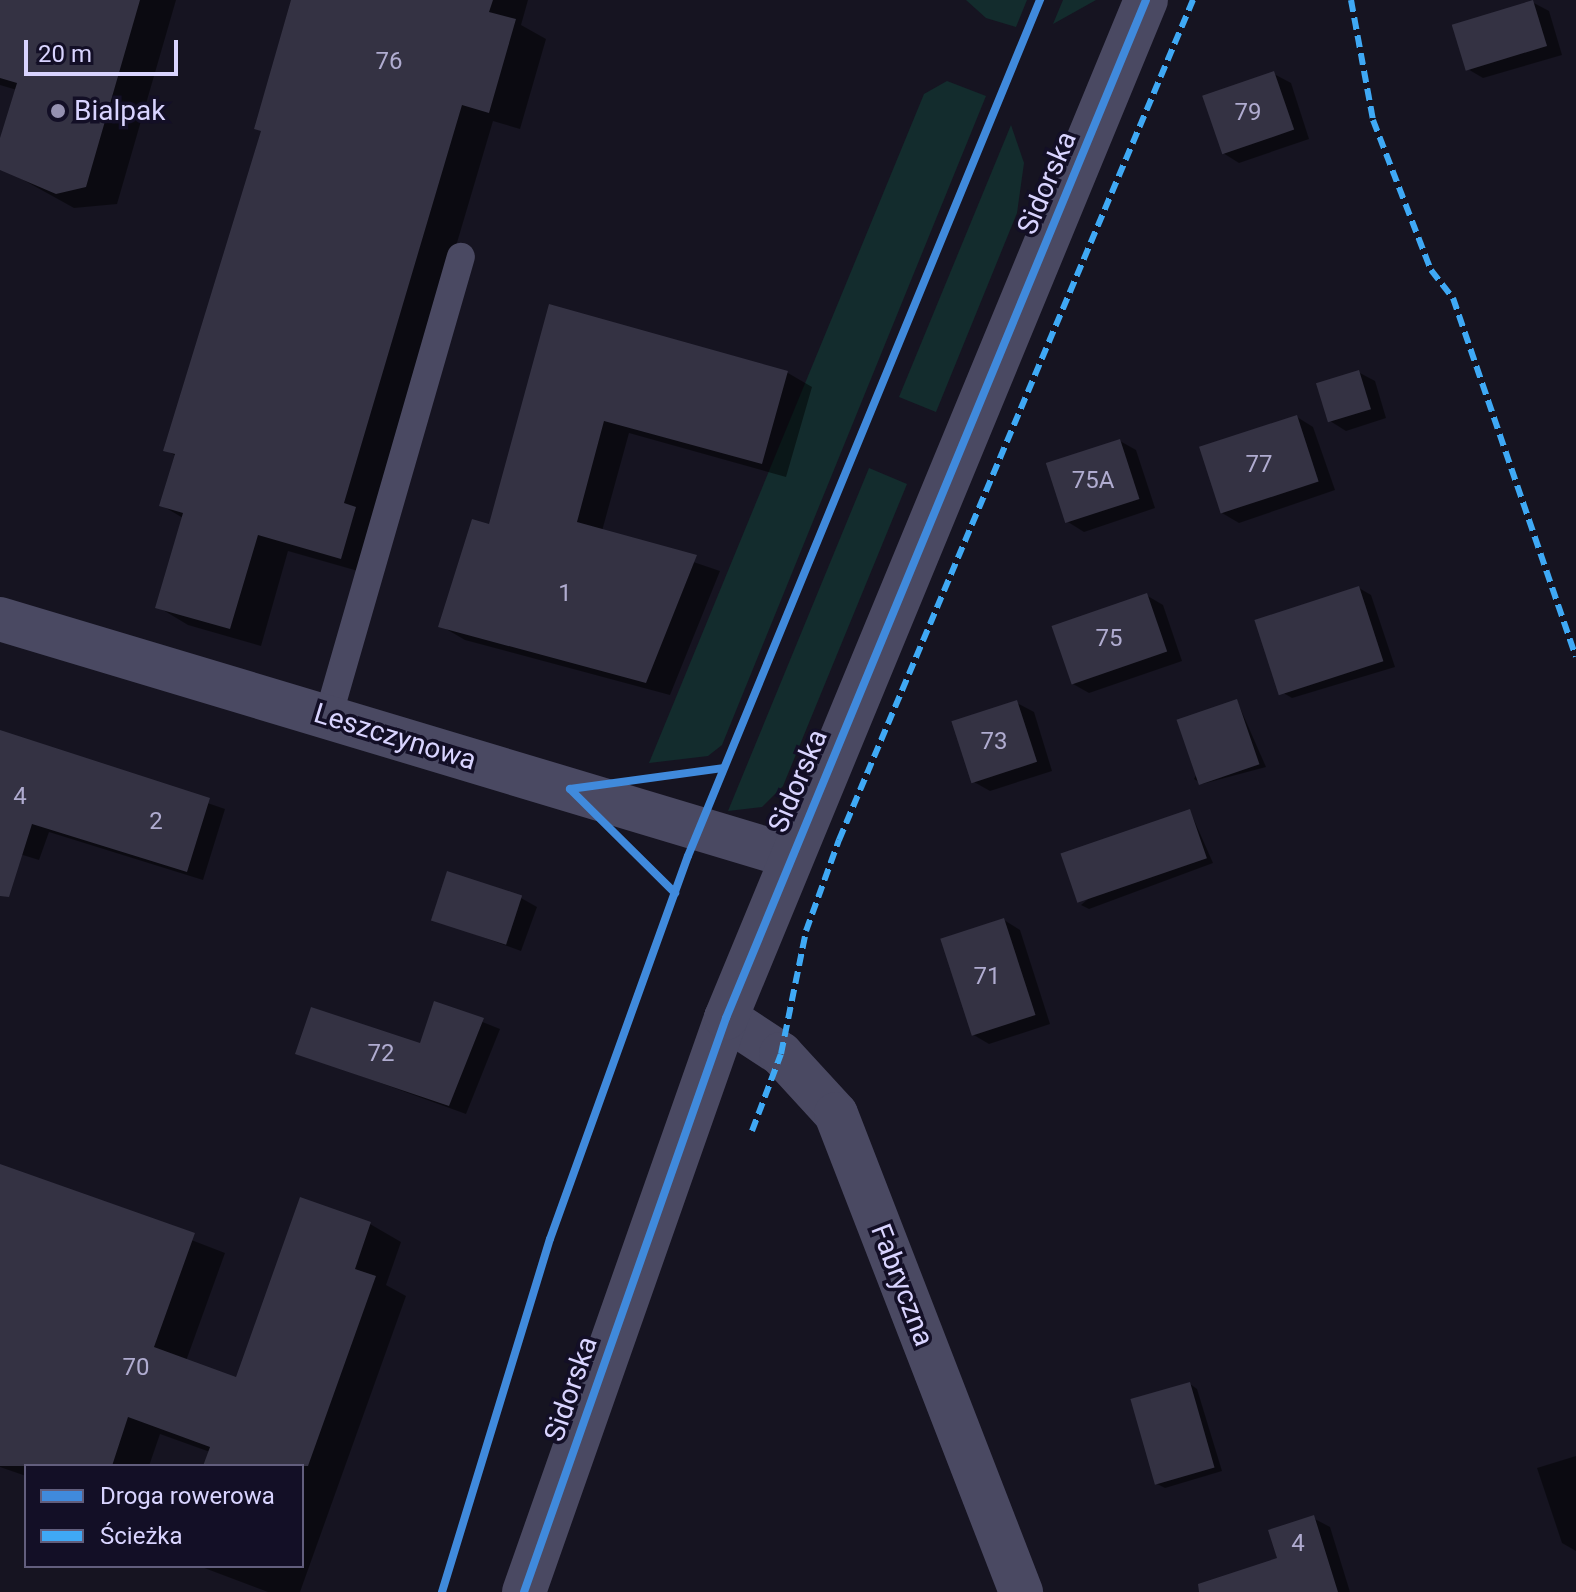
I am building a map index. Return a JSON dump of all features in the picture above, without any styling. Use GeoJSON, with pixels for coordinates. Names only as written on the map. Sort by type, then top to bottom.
{"type":"FeatureCollection","features":[{"type":"Feature","properties":{"kind":"street","name":"Sidorska"},"geometry":{"type":"LineString","coordinates":[[524,1592],[726,1018],[790,856],[1146,0]]}},
{"type":"Feature","properties":{"kind":"street","name":"Leszczynowa"},"geometry":{"type":"LineString","coordinates":[[0,619],[790,856]]}},
{"type":"Feature","properties":{"kind":"street","name":"Fabryczna"},"geometry":{"type":"LineString","coordinates":[[726,1018],[781,1054],[836,1114],[1021,1592]]}},
{"type":"Feature","properties":{"kind":"lane"},"geometry":{"type":"LineString","coordinates":[[328,717],[461,257]]}},
{"type":"Feature","properties":{"kind":"green space"},"geometry":{"type":"Polygon","coordinates":[[[966,0],[1027,0],[1016,27],[986,18],[966,0]]]}},
{"type":"Feature","properties":{"kind":"green space"},"geometry":{"type":"Polygon","coordinates":[[[1063,0],[1096,0],[1053,24],[1063,0]]]}},
{"type":"Feature","properties":{"kind":"green space"},"geometry":{"type":"Polygon","coordinates":[[[947,81],[986,96],[722,745],[708,756],[649,763],[924,94],[947,81]]]}},
{"type":"Feature","properties":{"kind":"green space"},"geometry":{"type":"Polygon","coordinates":[[[1011,125],[1024,163],[1017,213],[936,412],[899,397],[1011,125]]]}},
{"type":"Feature","properties":{"kind":"green space"},"geometry":{"type":"Polygon","coordinates":[[[869,468],[907,484],[783,786],[762,807],[728,811],[869,468]]]}},
{"type":"Feature","properties":{"kind":"building","name":"Bialpak"},"geometry":{"type":"Polygon","coordinates":[[[0,0],[140,0],[86,187],[56,194],[0,170],[0,138],[17,83],[0,78],[0,0]]]}},
{"type":"Feature","properties":{"kind":"building"},"geometry":{"type":"Polygon","coordinates":[[[291,0],[493,0],[489,12],[516,19],[489,113],[462,105],[344,503],[356,507],[341,559],[258,535],[230,629],[155,608],[183,513],[159,506],[175,454],[163,451],[261,131],[254,129],[291,0]]]}},
{"type":"Feature","properties":{"kind":"building"},"geometry":{"type":"Polygon","coordinates":[[[1533,0],[1547,46],[1466,71],[1452,25],[1533,0]]]}},
{"type":"Feature","properties":{"kind":"building"},"geometry":{"type":"Polygon","coordinates":[[[1274,71],[1294,130],[1222,154],[1202,96],[1274,71]]]}},
{"type":"Feature","properties":{"kind":"building"},"geometry":{"type":"Polygon","coordinates":[[[549,304],[788,371],[762,464],[604,421],[577,522],[697,555],[646,683],[438,627],[472,519],[489,524],[549,304]]]}},
{"type":"Feature","properties":{"kind":"building"},"geometry":{"type":"Polygon","coordinates":[[[1359,370],[1371,409],[1328,422],[1316,383],[1359,370]]]}},
{"type":"Feature","properties":{"kind":"building"},"geometry":{"type":"Polygon","coordinates":[[[1297,415],[1319,482],[1221,513],[1199,447],[1297,415]]]}},
{"type":"Feature","properties":{"kind":"building"},"geometry":{"type":"Polygon","coordinates":[[[1120,439],[1139,499],[1065,523],[1046,463],[1120,439]]]}},
{"type":"Feature","properties":{"kind":"building"},"geometry":{"type":"Polygon","coordinates":[[[1359,586],[1383,661],[1279,695],[1254,620],[1359,586]]]}},
{"type":"Feature","properties":{"kind":"building"},"geometry":{"type":"Polygon","coordinates":[[[1147,593],[1167,652],[1072,685],[1052,626],[1147,593]]]}},
{"type":"Feature","properties":{"kind":"building"},"geometry":{"type":"Polygon","coordinates":[[[1237,699],[1259,764],[1199,785],[1176,720],[1237,699]]]}},
{"type":"Feature","properties":{"kind":"building"},"geometry":{"type":"Polygon","coordinates":[[[1017,700],[1037,762],[971,783],[951,721],[1017,700]]]}},
{"type":"Feature","properties":{"kind":"building"},"geometry":{"type":"Polygon","coordinates":[[[0,730],[210,798],[187,872],[32,824],[9,897],[0,896],[0,730]]]}},
{"type":"Feature","properties":{"kind":"building"},"geometry":{"type":"Polygon","coordinates":[[[1190,809],[1207,858],[1077,903],[1060,854],[1190,809]]]}},
{"type":"Feature","properties":{"kind":"building"},"geometry":{"type":"Polygon","coordinates":[[[447,871],[522,895],[506,945],[431,920],[447,871]]]}},
{"type":"Feature","properties":{"kind":"building"},"geometry":{"type":"Polygon","coordinates":[[[1004,918],[1036,1015],[972,1036],[940,939],[1004,918]]]}},
{"type":"Feature","properties":{"kind":"building"},"geometry":{"type":"Polygon","coordinates":[[[434,1001],[484,1018],[449,1106],[295,1054],[311,1007],[420,1043],[434,1001]]]}},
{"type":"Feature","properties":{"kind":"building"},"geometry":{"type":"Polygon","coordinates":[[[0,1164],[195,1233],[154,1347],[236,1377],[300,1197],[371,1222],[355,1269],[376,1276],[308,1466],[204,1464],[210,1447],[128,1417],[113,1464],[0,1466],[0,1164]]]}},
{"type":"Feature","properties":{"kind":"building"},"geometry":{"type":"Polygon","coordinates":[[[1190,1382],[1215,1468],[1155,1485],[1130,1399],[1190,1382]]]}},
{"type":"Feature","properties":{"kind":"building"},"geometry":{"type":"Polygon","coordinates":[[[1314,1515],[1338,1592],[1199,1592],[1198,1584],[1277,1558],[1268,1530],[1314,1515]]]}},
{"type":"Feature","properties":{"kind":"marked path"},"geometry":{"type":"LineString","coordinates":[[752,1131],[781,1054],[806,931],[839,840],[1193,0]]}},
{"type":"Feature","properties":{"kind":"marked path"},"geometry":{"type":"LineString","coordinates":[[1351,0],[1373,120],[1431,270],[1453,298],[1576,657]]}},
{"type":"Feature","properties":{"kind":"cycle path"},"geometry":{"type":"LineString","coordinates":[[442,1592],[550,1239],[688,856],[1040,0]]}},
{"type":"Feature","properties":{"kind":"cycle path"},"geometry":{"type":"LineString","coordinates":[[524,1592],[726,1018],[1146,0]]}},
{"type":"Feature","properties":{"kind":"cycle path"},"geometry":{"type":"LineString","coordinates":[[570,789],[723,768]]}},
{"type":"Feature","properties":{"kind":"cycle path"},"geometry":{"type":"LineString","coordinates":[[570,789],[675,893]]}},
{"type":"Feature","properties":{"kind":"place","name":"Bialpak"},"geometry":{"type":"Point","coordinates":[58,111]}}]}
